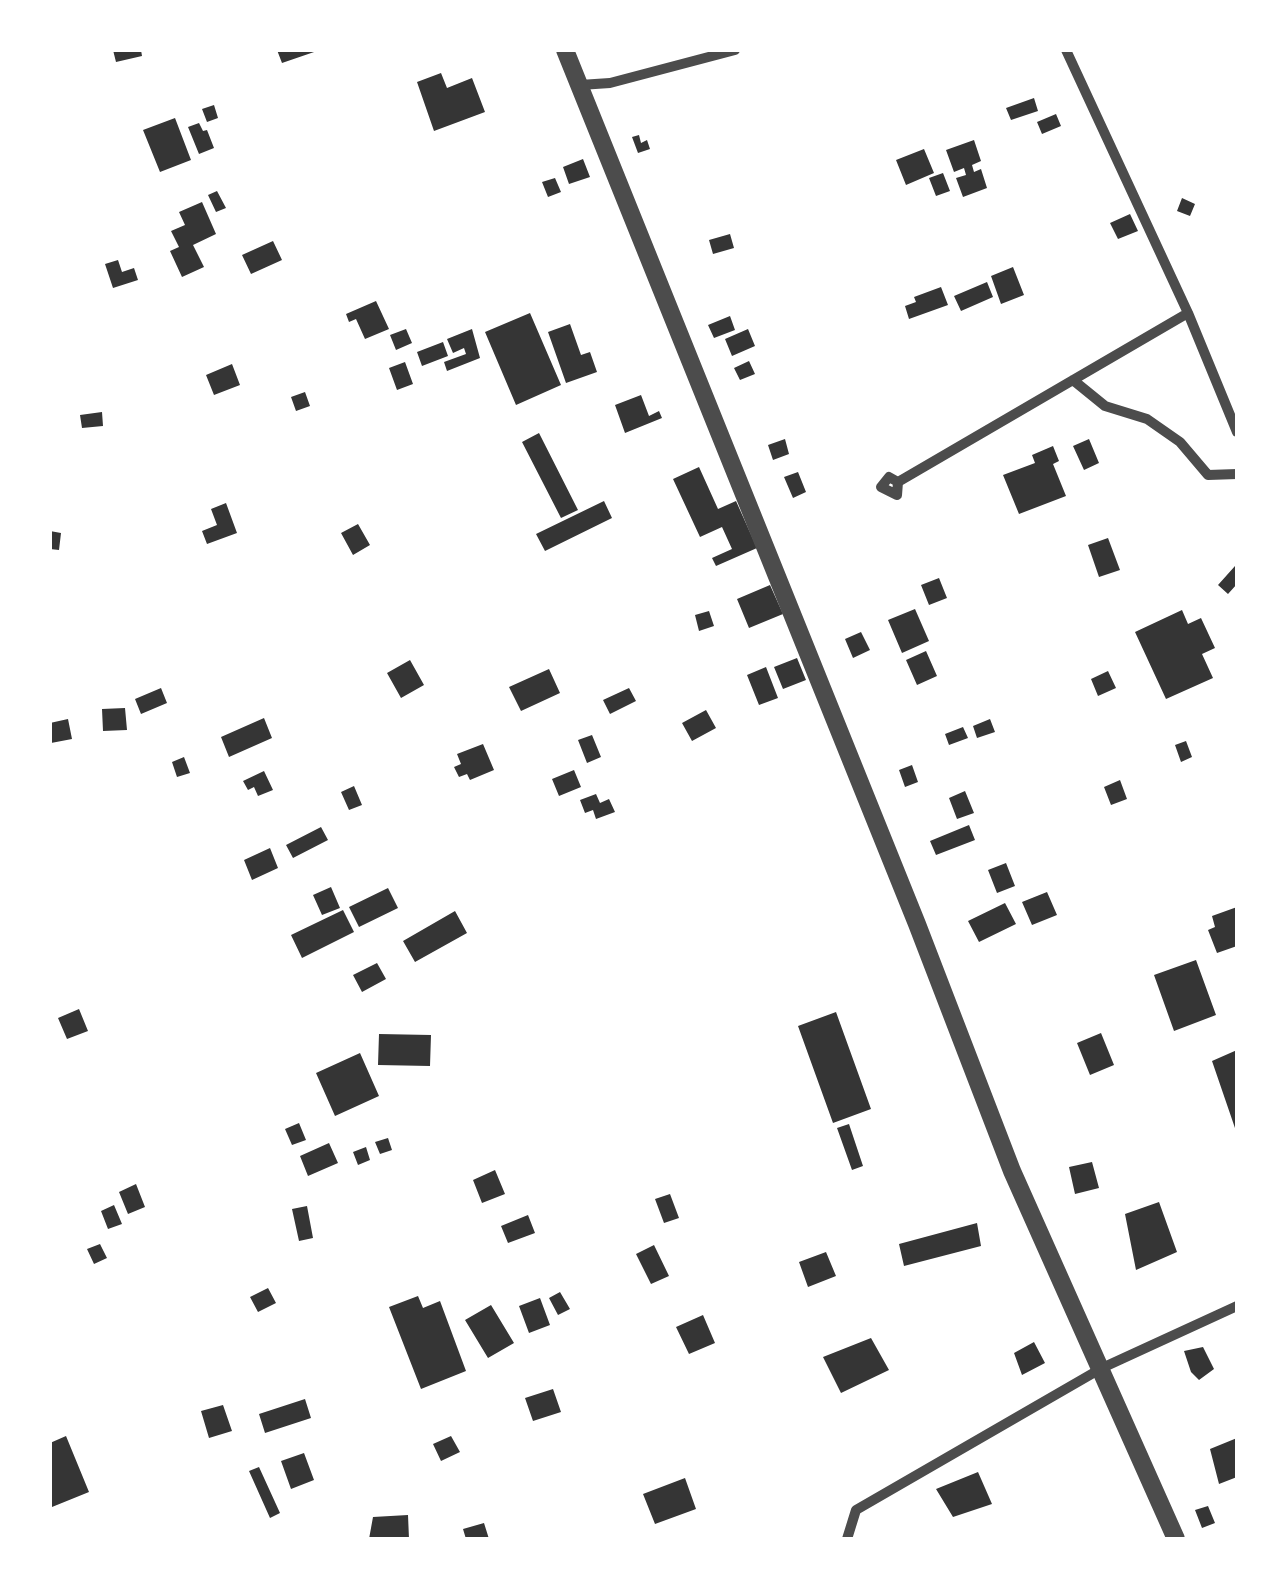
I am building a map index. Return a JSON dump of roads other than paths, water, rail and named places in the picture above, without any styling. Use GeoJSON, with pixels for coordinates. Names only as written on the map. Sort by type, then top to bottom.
{"type":"FeatureCollection","features":[{"type":"Feature","properties":{"kind":"street"},"geometry":{"type":"LineString","coordinates":[[566,50],[910,905],[1012,1171],[1176,1539]]}},
{"type":"Feature","properties":{"kind":"street"},"geometry":{"type":"LineString","coordinates":[[580,86],[610,83],[735,50]]}},
{"type":"Feature","properties":{"kind":"street"},"geometry":{"type":"LineString","coordinates":[[1066,50],[1188,314],[1237,432]]}},
{"type":"Feature","properties":{"kind":"street"},"geometry":{"type":"LineString","coordinates":[[898,482],[1188,314]]}},
{"type":"Feature","properties":{"kind":"street"},"geometry":{"type":"LineString","coordinates":[[1074,380],[1105,406],[1148,419],[1180,442],[1208,475],[1237,474]]}},
{"type":"Feature","properties":{"kind":"street"},"geometry":{"type":"LineString","coordinates":[[846,1539],[856,1510],[1102,1368],[1237,1306]]}}]}
